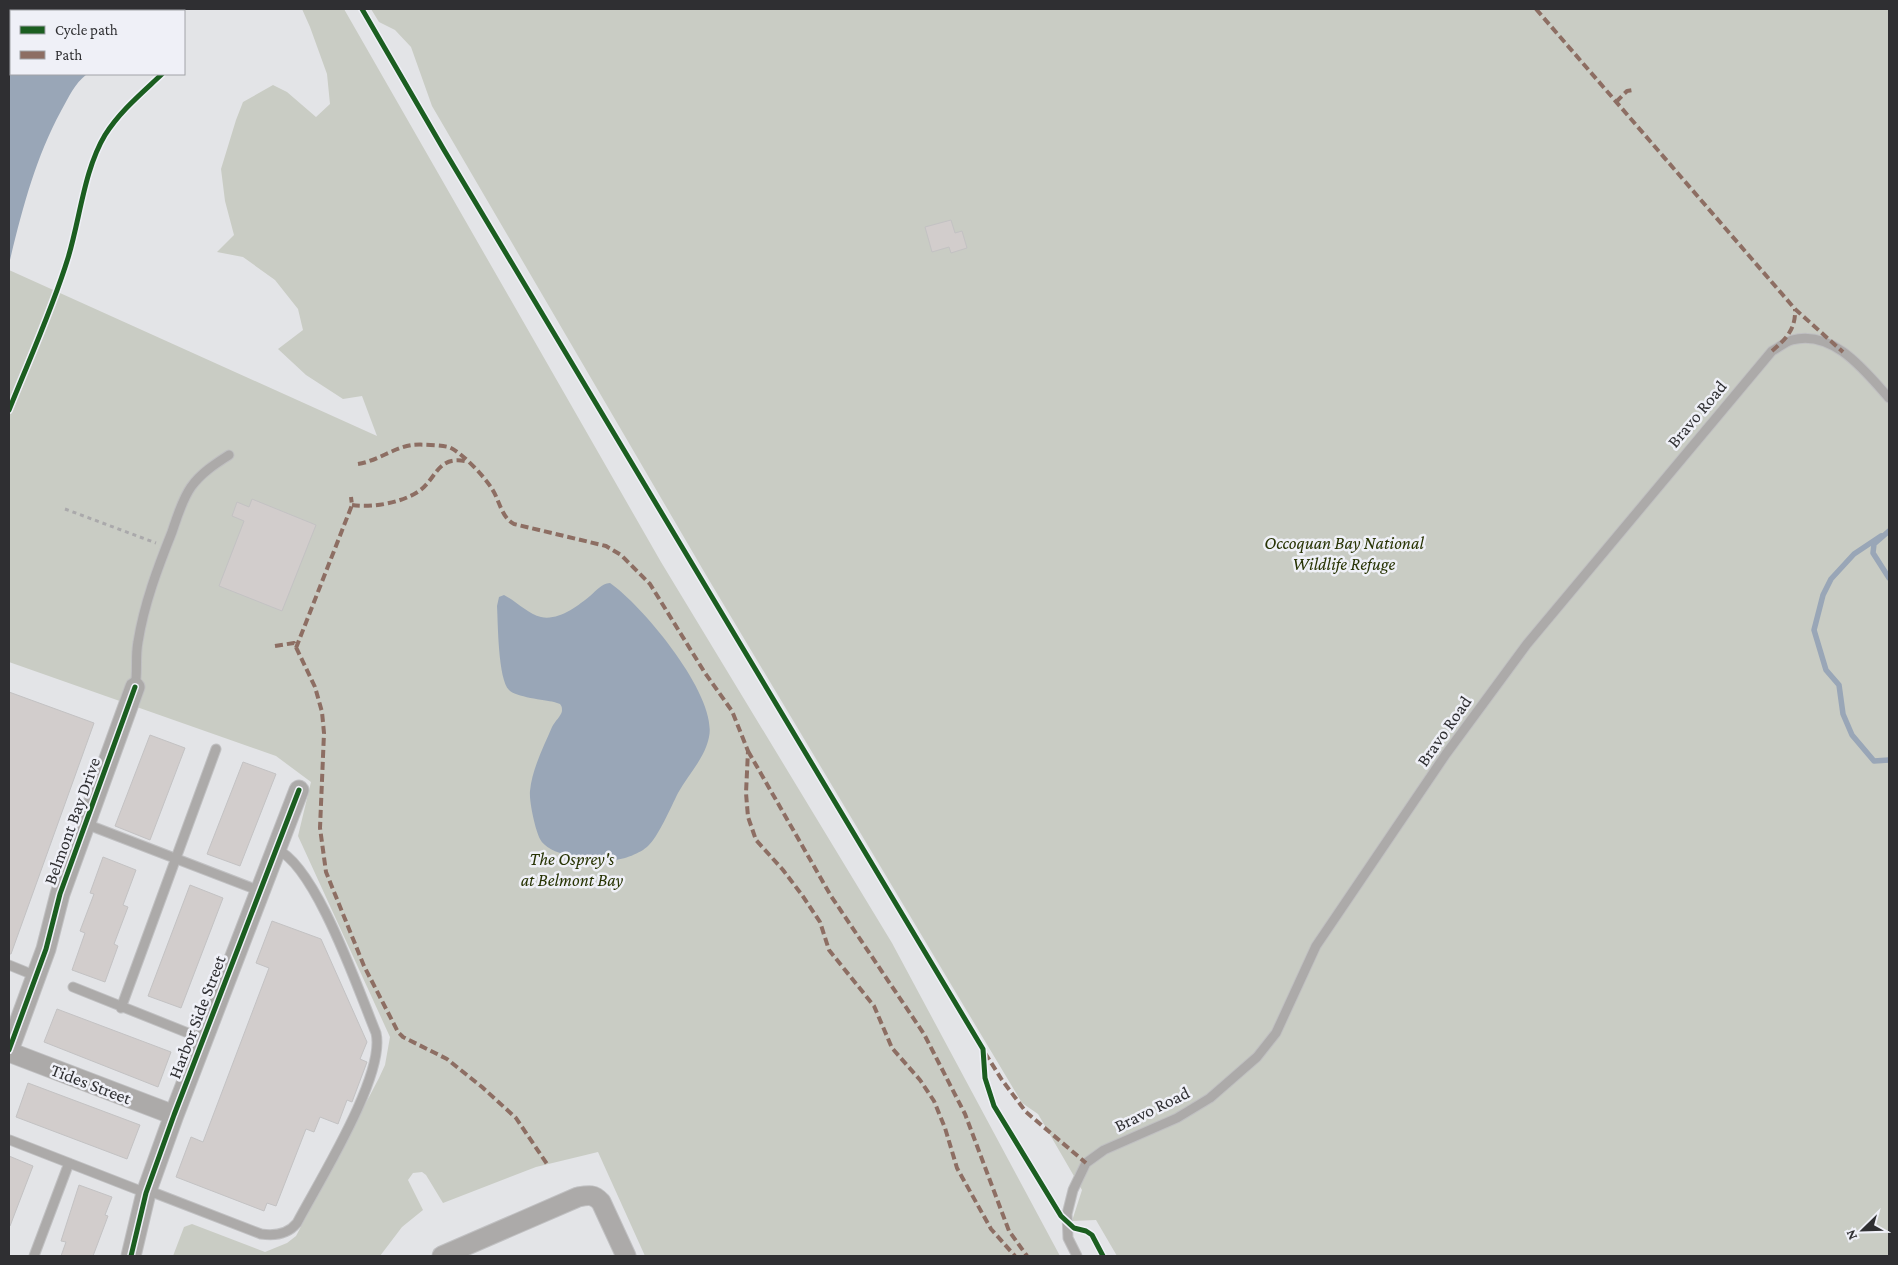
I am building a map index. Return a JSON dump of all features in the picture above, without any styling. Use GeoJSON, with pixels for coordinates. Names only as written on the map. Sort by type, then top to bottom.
{"type":"FeatureCollection","features":[{"type":"Feature","properties":{"kind":"street","name":"Belmont Bay Drive"},"geometry":{"type":"LineString","coordinates":[[9,1051],[46,949],[60,894],[135,687]]}},
{"type":"Feature","properties":{"kind":"street","name":"Harbor Side Street"},"geometry":{"type":"LineString","coordinates":[[131,1256],[147,1191],[174,1115],[299,790]]}},
{"type":"Feature","properties":{"kind":"street","name":"Tides Street"},"geometry":{"type":"LineString","coordinates":[[9,1051],[174,1115]]}},
{"type":"Feature","properties":{"kind":"street"},"geometry":{"type":"LineString","coordinates":[[442,1256],[578,1197],[594,1195],[605,1209],[626,1256]]}},
{"type":"Feature","properties":{"kind":"lane","name":"Bravo Road"},"geometry":{"type":"LineString","coordinates":[[1077,1256],[1068,1238],[1067,1214],[1073,1190],[1086,1162],[1104,1150],[1177,1118],[1210,1098],[1257,1058],[1276,1033],[1316,946],[1446,754],[1539,629],[1772,351],[1790,340],[1807,338],[1826,341],[1866,372],[1889,398]]}},
{"type":"Feature","properties":{"kind":"lane"},"geometry":{"type":"LineString","coordinates":[[135,687],[137,679],[136,656],[140,629],[180,509],[191,487],[207,470],[229,455]]}},
{"type":"Feature","properties":{"kind":"lane"},"geometry":{"type":"LineString","coordinates":[[121,1008],[216,749]]}},
{"type":"Feature","properties":{"kind":"lane"},"geometry":{"type":"LineString","coordinates":[[86,824],[260,891]]}},
{"type":"Feature","properties":{"kind":"lane"},"geometry":{"type":"LineString","coordinates":[[10,1140],[261,1234],[273,1235],[287,1231],[297,1223],[356,1113],[377,1056],[378,1047],[376,1033],[321,902],[289,857],[276,849]]}},
{"type":"Feature","properties":{"kind":"lane"},"geometry":{"type":"LineString","coordinates":[[9,965],[36,976]]}},
{"type":"Feature","properties":{"kind":"lane"},"geometry":{"type":"LineString","coordinates":[[73,987],[121,1008],[203,1039]]}},
{"type":"Feature","properties":{"kind":"lane"},"geometry":{"type":"LineString","coordinates":[[34,1256],[70,1163]]}},
{"type":"Feature","properties":{"kind":"path"},"geometry":{"type":"LineString","coordinates":[[65,509],[166,547]]}},
{"type":"Feature","properties":{"kind":"green space","name":"The Osprey's at Belmont Bay"},"geometry":{"type":"Polygon","coordinates":[[[302,9],[344,9],[661,562],[892,943],[1060,1256],[645,1256],[598,1152],[536,1167],[443,1203],[426,1175],[422,1172],[413,1173],[408,1180],[423,1210],[402,1227],[380,1256],[173,1256],[184,1227],[192,1224],[265,1252],[287,1243],[296,1236],[379,1078],[385,1065],[390,1037],[298,836],[311,782],[276,756],[9,662],[9,270],[377,436],[362,396],[343,399],[306,375],[278,349],[303,330],[298,309],[275,280],[243,257],[217,252],[234,235],[225,201],[221,169],[243,102],[273,85],[287,92],[316,117],[330,104],[327,74],[302,9]]]}},
{"type":"Feature","properties":{"kind":"green space","name":"Occoquan Bay National Wildlife Refuge"},"geometry":{"type":"Polygon","coordinates":[[[371,9],[1889,9],[1889,1256],[1117,1256],[1096,1220],[1072,1221],[1082,1190],[1038,1114],[1022,1103],[706,575],[432,106],[411,47],[395,30],[379,22],[371,9]]]}},
{"type":"Feature","properties":{"kind":"water"},"geometry":{"type":"Polygon","coordinates":[[[9,9],[163,9],[10,10],[10,75],[86,75],[75,86],[69,96],[44,148],[24,205],[9,264],[9,9]]]}},
{"type":"Feature","properties":{"kind":"water"},"geometry":{"type":"Polygon","coordinates":[[[610,583],[641,611],[675,653],[690,676],[702,699],[709,720],[709,737],[704,752],[678,793],[656,836],[645,849],[632,856],[617,860],[584,859],[562,854],[545,845],[536,829],[531,808],[531,783],[542,750],[562,708],[560,704],[554,702],[512,692],[505,684],[498,637],[497,606],[499,597],[504,595],[536,615],[547,618],[554,617],[574,608],[602,586],[610,583]]]}},
{"type":"Feature","properties":{"kind":"building"},"geometry":{"type":"Polygon","coordinates":[[[951,220],[955,233],[962,231],[967,248],[951,253],[949,247],[932,252],[925,227],[951,220]]]}},
{"type":"Feature","properties":{"kind":"building"},"geometry":{"type":"Polygon","coordinates":[[[252,499],[316,525],[282,611],[219,586],[244,521],[232,516],[237,502],[249,507],[252,499]]]}},
{"type":"Feature","properties":{"kind":"building"},"geometry":{"type":"Polygon","coordinates":[[[9,692],[94,723],[11,954],[9,954],[9,692]]]}},
{"type":"Feature","properties":{"kind":"building"},"geometry":{"type":"Polygon","coordinates":[[[150,735],[185,748],[150,840],[115,826],[150,735]]]}},
{"type":"Feature","properties":{"kind":"building"},"geometry":{"type":"Polygon","coordinates":[[[243,762],[276,774],[240,866],[207,854],[243,762]]]}},
{"type":"Feature","properties":{"kind":"building"},"geometry":{"type":"Polygon","coordinates":[[[103,857],[136,870],[123,905],[128,907],[114,944],[118,946],[105,982],[72,970],[85,933],[80,931],[94,894],[90,893],[103,857]]]}},
{"type":"Feature","properties":{"kind":"building"},"geometry":{"type":"Polygon","coordinates":[[[190,885],[223,898],[181,1008],[148,996],[190,885]]]}},
{"type":"Feature","properties":{"kind":"building"},"geometry":{"type":"Polygon","coordinates":[[[272,921],[321,939],[367,1042],[360,1059],[367,1062],[352,1102],[347,1100],[338,1124],[320,1117],[314,1132],[306,1129],[276,1206],[267,1203],[264,1211],[176,1177],[191,1137],[203,1142],[269,968],[256,963],[272,921]]]}},
{"type":"Feature","properties":{"kind":"building"},"geometry":{"type":"Polygon","coordinates":[[[57,1009],[171,1052],[158,1087],[44,1042],[57,1009]]]}},
{"type":"Feature","properties":{"kind":"building"},"geometry":{"type":"Polygon","coordinates":[[[28,1083],[140,1125],[127,1159],[16,1117],[28,1083]]]}},
{"type":"Feature","properties":{"kind":"building"},"geometry":{"type":"Polygon","coordinates":[[[9,1156],[33,1166],[10,1226],[9,1226],[9,1156]]]}},
{"type":"Feature","properties":{"kind":"building"},"geometry":{"type":"Polygon","coordinates":[[[79,1185],[112,1197],[105,1215],[108,1216],[93,1256],[61,1256],[66,1242],[61,1241],[79,1185]]]}},
{"type":"Feature","properties":{"kind":"waterway"},"geometry":{"type":"LineString","coordinates":[[1889,531],[1874,544],[1873,553],[1889,578]]}},
{"type":"Feature","properties":{"kind":"waterway"},"geometry":{"type":"LineString","coordinates":[[1881,536],[1854,554],[1831,579],[1823,595],[1814,630],[1826,670],[1839,685],[1843,714],[1852,735],[1874,761],[1889,760]]}},
{"type":"Feature","properties":{"kind":"marked path"},"geometry":{"type":"LineString","coordinates":[[1536,9],[1795,309],[1843,352]]}},
{"type":"Feature","properties":{"kind":"marked path"},"geometry":{"type":"LineString","coordinates":[[1616,102],[1627,91],[1633,90]]}},
{"type":"Feature","properties":{"kind":"marked path"},"geometry":{"type":"LineString","coordinates":[[1772,351],[1782,342],[1792,328],[1795,309]]}},
{"type":"Feature","properties":{"kind":"marked path"},"geometry":{"type":"LineString","coordinates":[[358,464],[412,445],[432,445],[451,448],[467,460],[489,484],[503,513],[514,524],[606,546],[621,555],[650,584],[705,673],[732,711],[748,751],[746,793],[748,817],[756,840],[802,895],[820,922],[829,950],[874,1006],[892,1048],[920,1080],[934,1101],[945,1128],[957,1168],[991,1229],[1015,1256]]}},
{"type":"Feature","properties":{"kind":"marked path"},"geometry":{"type":"LineString","coordinates":[[352,505],[377,505],[402,500],[423,488],[437,471],[448,462],[455,460],[465,461]]}},
{"type":"Feature","properties":{"kind":"marked path"},"geometry":{"type":"LineString","coordinates":[[296,648],[352,505],[351,497]]}},
{"type":"Feature","properties":{"kind":"marked path"},"geometry":{"type":"LineString","coordinates":[[275,646],[294,643],[315,687],[322,712],[324,733],[320,828],[326,872],[364,966],[398,1032],[403,1037],[447,1059],[482,1087],[516,1118],[547,1164]]}},
{"type":"Feature","properties":{"kind":"marked path"},"geometry":{"type":"LineString","coordinates":[[748,751],[831,896],[924,1034],[965,1114],[1009,1231],[1027,1256]]}},
{"type":"Feature","properties":{"kind":"marked path"},"geometry":{"type":"LineString","coordinates":[[985,1053],[1026,1112],[1086,1163]]}},
{"type":"Feature","properties":{"kind":"cycle path"},"geometry":{"type":"LineString","coordinates":[[362,9],[444,150],[983,1049],[985,1078],[994,1106],[1061,1216],[1074,1228],[1086,1231],[1092,1235],[1103,1256]]}},
{"type":"Feature","properties":{"kind":"cycle path"},"geometry":{"type":"LineString","coordinates":[[9,410],[62,277],[87,179],[98,149],[117,118],[161,75]]}},
{"type":"Feature","properties":{"kind":"cycle path"},"geometry":{"type":"LineString","coordinates":[[9,1050],[46,949],[60,894],[135,687]]}},
{"type":"Feature","properties":{"kind":"cycle path"},"geometry":{"type":"LineString","coordinates":[[131,1256],[146,1193],[174,1115],[299,790]]}}]}
